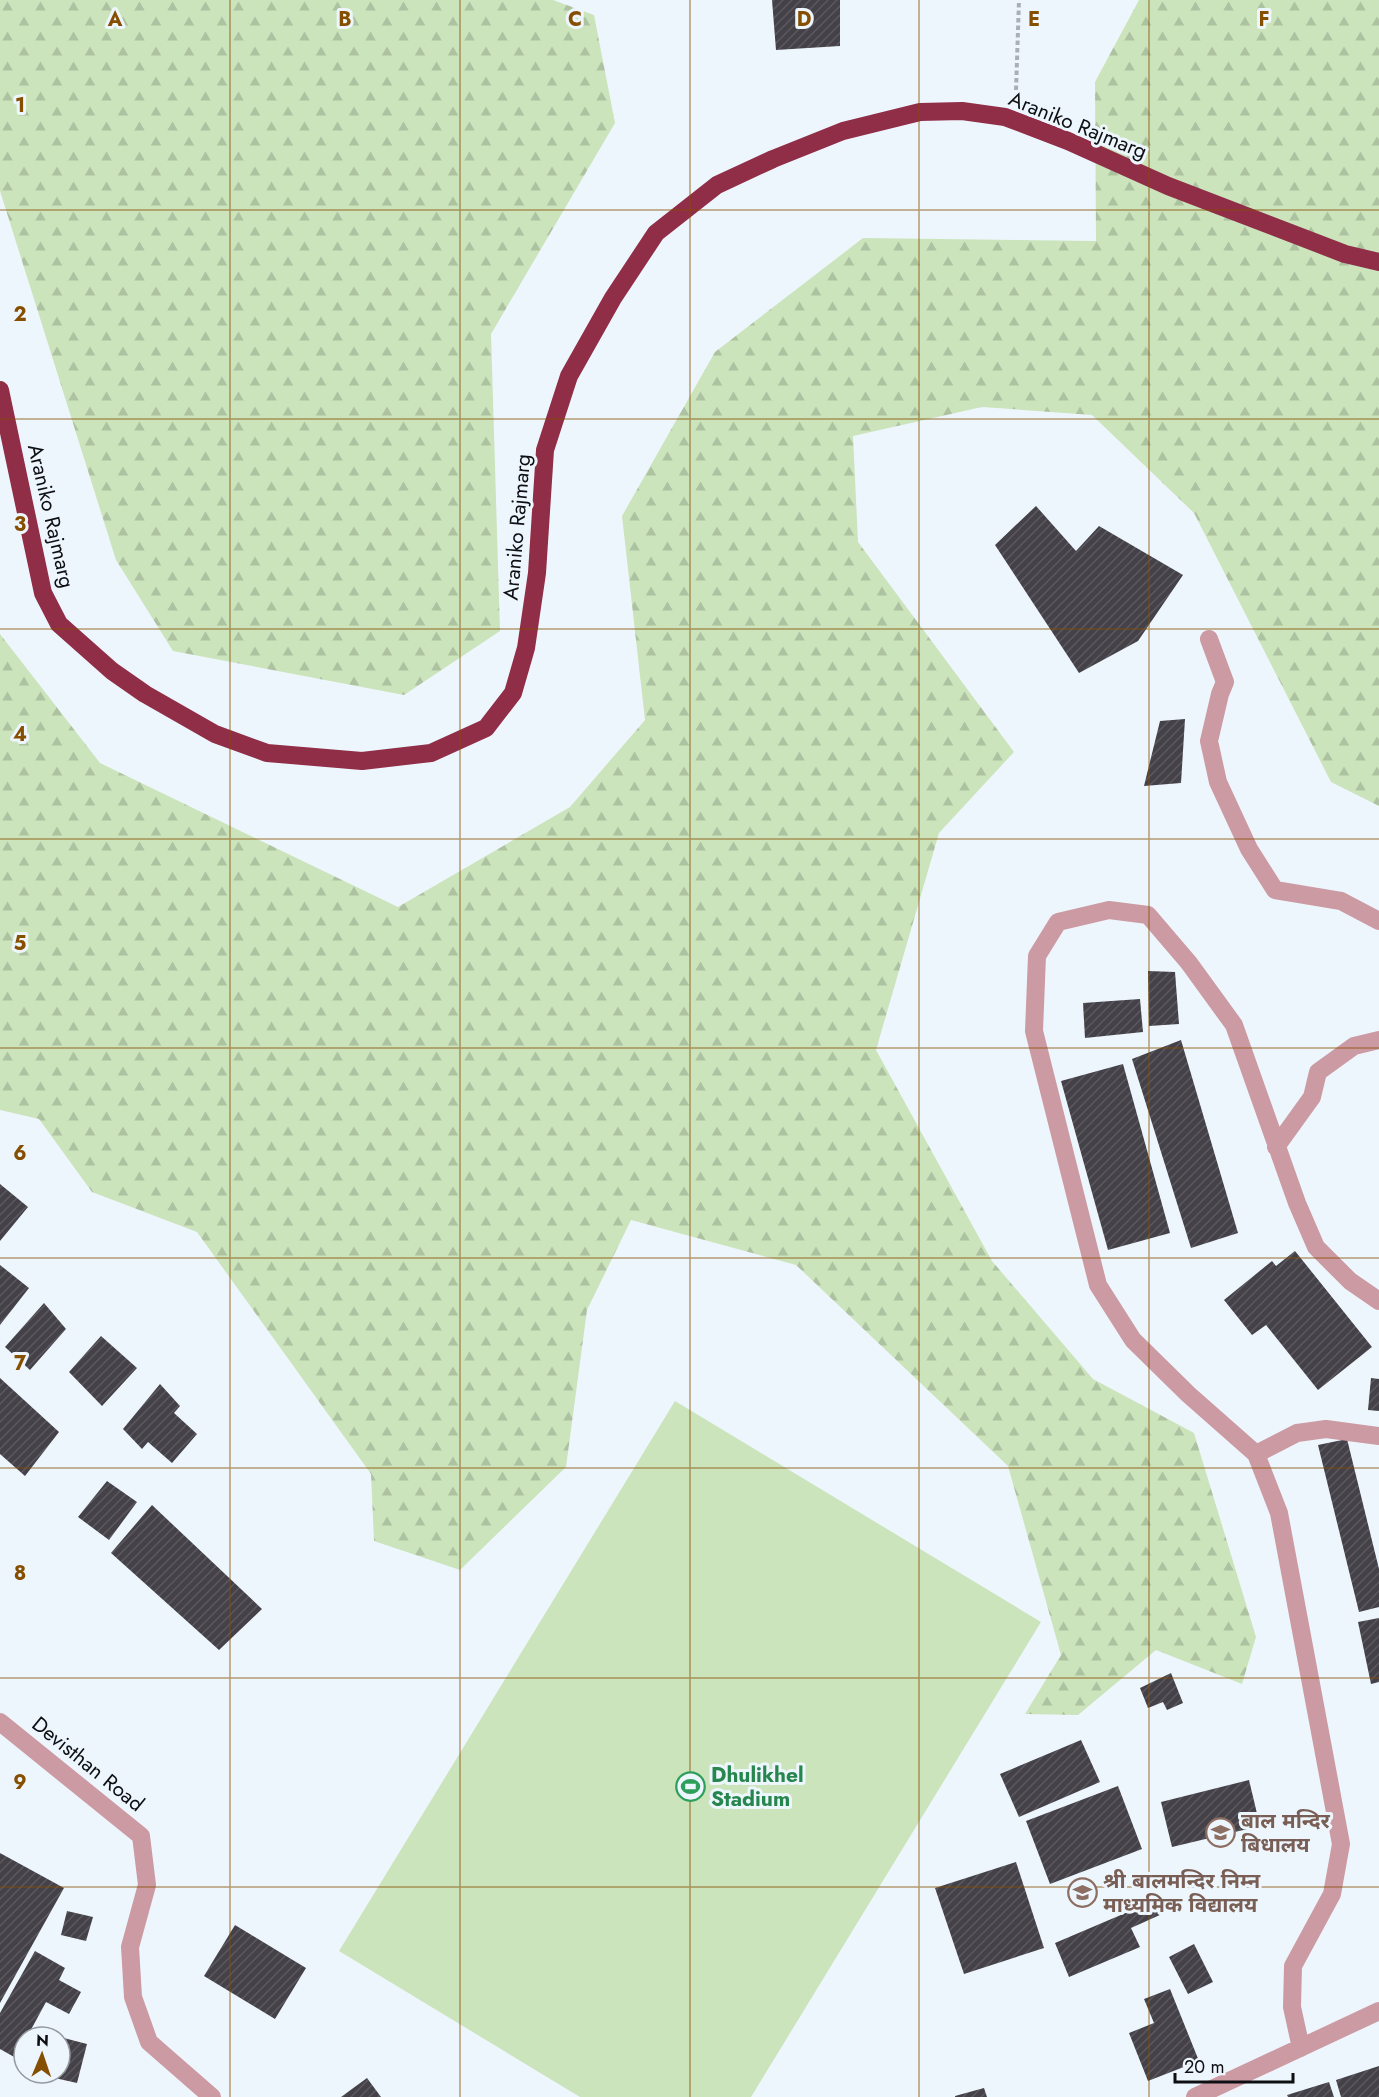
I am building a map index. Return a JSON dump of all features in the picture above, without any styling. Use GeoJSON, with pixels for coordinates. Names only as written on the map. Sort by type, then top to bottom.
{"type":"FeatureCollection","features":[{"type":"Feature","properties":{"kind":"highway","name":"Araniko Rajmarg"},"geometry":{"type":"LineString","coordinates":[[0,390],[43,593],[59,624],[112,671],[145,694],[215,734],[267,753],[362,761],[431,753],[486,728],[513,693],[526,648],[537,573],[544,450],[569,376],[613,298],[656,233],[717,185],[773,159],[843,131],[920,112],[962,111],[1015,120],[1168,186],[1345,254],[1379,262]]}},
{"type":"Feature","properties":{"kind":"street"},"geometry":{"type":"LineString","coordinates":[[1209,639],[1225,682],[1209,741],[1218,782],[1249,849],[1275,890],[1341,901],[1379,921]]}},
{"type":"Feature","properties":{"kind":"street"},"geometry":{"type":"LineString","coordinates":[[1301,2048],[1292,2007],[1293,1966],[1332,1894],[1341,1844],[1279,1513],[1256,1454],[1188,1394],[1133,1340],[1098,1285],[1035,1030],[1037,956],[1058,922],[1109,910],[1148,915],[1189,963],[1234,1025],[1276,1148],[1316,1248],[1350,1281],[1379,1301]]}},
{"type":"Feature","properties":{"kind":"street"},"geometry":{"type":"LineString","coordinates":[[1276,1148],[1312,1097],[1318,1072],[1354,1046],[1379,1040]]}},
{"type":"Feature","properties":{"kind":"street"},"geometry":{"type":"LineString","coordinates":[[1256,1454],[1297,1433],[1326,1429],[1379,1436]]}},
{"type":"Feature","properties":{"kind":"street","name":"Devisthan Road"},"geometry":{"type":"LineString","coordinates":[[0,1722],[141,1836],[147,1885],[130,1947],[133,1997],[149,2042],[212,2097]]}},
{"type":"Feature","properties":{"kind":"street"},"geometry":{"type":"LineString","coordinates":[[1195,2097],[1379,2011]]}},
{"type":"Feature","properties":{"kind":"path"},"geometry":{"type":"LineString","coordinates":[[1015,120],[1019,0]]}},
{"type":"Feature","properties":{"kind":"green space"},"geometry":{"type":"Polygon","coordinates":[[[0,0],[553,0],[594,15],[615,123],[491,334],[500,631],[404,695],[173,651],[116,560],[0,191],[0,0]]]}},
{"type":"Feature","properties":{"kind":"green space"},"geometry":{"type":"Polygon","coordinates":[[[1139,0],[1379,0],[1379,806],[1331,782],[1194,513],[1092,415],[982,407],[853,436],[858,542],[1014,752],[939,833],[876,1050],[992,1261],[1093,1379],[1194,1433],[1256,1637],[1242,1684],[1156,1650],[1078,1715],[1025,1714],[1061,1655],[1008,1466],[796,1265],[631,1220],[587,1310],[566,1467],[460,1570],[374,1541],[371,1474],[197,1232],[92,1192],[39,1119],[0,1110],[0,634],[100,763],[398,907],[570,807],[645,720],[622,516],[715,352],[863,238],[1096,241],[1095,82],[1139,0]]]}},
{"type":"Feature","properties":{"kind":"green space","name":"Dhulikhel Stadium"},"geometry":{"type":"Polygon","coordinates":[[[675,1401],[1041,1622],[751,2097],[580,2097],[339,1951],[675,1401]]]}},
{"type":"Feature","properties":{"kind":"building"},"geometry":{"type":"Polygon","coordinates":[[[772,0],[840,0],[840,46],[776,50],[772,0]]]}},
{"type":"Feature","properties":{"kind":"building"},"geometry":{"type":"Polygon","coordinates":[[[1036,506],[1076,551],[1099,526],[1183,575],[1138,641],[1079,673],[995,545],[1036,506]]]}},
{"type":"Feature","properties":{"kind":"building"},"geometry":{"type":"Polygon","coordinates":[[[1185,719],[1181,783],[1144,786],[1160,721],[1185,719]]]}},
{"type":"Feature","properties":{"kind":"building"},"geometry":{"type":"Polygon","coordinates":[[[1148,971],[1175,972],[1179,1024],[1149,1026],[1148,971]]]}},
{"type":"Feature","properties":{"kind":"building"},"geometry":{"type":"Polygon","coordinates":[[[1140,999],[1143,1032],[1085,1038],[1083,1003],[1140,999]]]}},
{"type":"Feature","properties":{"kind":"building"},"geometry":{"type":"Polygon","coordinates":[[[1181,1040],[1238,1233],[1191,1248],[1132,1059],[1181,1040]]]}},
{"type":"Feature","properties":{"kind":"building"},"geometry":{"type":"Polygon","coordinates":[[[1123,1064],[1170,1233],[1108,1250],[1061,1081],[1123,1064]]]}},
{"type":"Feature","properties":{"kind":"building"},"geometry":{"type":"Polygon","coordinates":[[[0,1184],[28,1207],[0,1241],[0,1184]]]}},
{"type":"Feature","properties":{"kind":"building"},"geometry":{"type":"Polygon","coordinates":[[[1295,1251],[1372,1347],[1318,1390],[1266,1325],[1252,1335],[1224,1300],[1272,1261],[1276,1266],[1295,1251]]]}},
{"type":"Feature","properties":{"kind":"building"},"geometry":{"type":"Polygon","coordinates":[[[0,1265],[29,1288],[0,1325],[0,1265]]]}},
{"type":"Feature","properties":{"kind":"building"},"geometry":{"type":"Polygon","coordinates":[[[44,1303],[66,1329],[30,1370],[5,1347],[44,1303]]]}},
{"type":"Feature","properties":{"kind":"building"},"geometry":{"type":"Polygon","coordinates":[[[101,1336],[137,1368],[102,1406],[69,1372],[101,1336]]]}},
{"type":"Feature","properties":{"kind":"building"},"geometry":{"type":"Polygon","coordinates":[[[0,1378],[59,1432],[25,1476],[0,1454],[0,1378]]]}},
{"type":"Feature","properties":{"kind":"building"},"geometry":{"type":"Polygon","coordinates":[[[1371,1378],[1379,1379],[1379,1411],[1368,1410],[1371,1378]]]}},
{"type":"Feature","properties":{"kind":"building"},"geometry":{"type":"Polygon","coordinates":[[[160,1384],[180,1406],[174,1413],[197,1434],[172,1463],[148,1442],[142,1449],[123,1429],[160,1384]]]}},
{"type":"Feature","properties":{"kind":"building"},"geometry":{"type":"Polygon","coordinates":[[[1347,1439],[1379,1569],[1379,1607],[1359,1612],[1318,1445],[1347,1439]]]}},
{"type":"Feature","properties":{"kind":"building"},"geometry":{"type":"Polygon","coordinates":[[[107,1481],[137,1502],[109,1540],[78,1517],[107,1481]]]}},
{"type":"Feature","properties":{"kind":"building"},"geometry":{"type":"Polygon","coordinates":[[[152,1505],[262,1609],[219,1650],[111,1553],[152,1505]]]}},
{"type":"Feature","properties":{"kind":"building"},"geometry":{"type":"Polygon","coordinates":[[[1379,1618],[1379,1682],[1371,1684],[1358,1622],[1379,1618]]]}},
{"type":"Feature","properties":{"kind":"building"},"geometry":{"type":"Polygon","coordinates":[[[1171,1673],[1183,1703],[1167,1710],[1163,1702],[1148,1708],[1140,1688],[1171,1673]]]}},
{"type":"Feature","properties":{"kind":"building"},"geometry":{"type":"Polygon","coordinates":[[[1081,1740],[1100,1782],[1019,1817],[1000,1774],[1081,1740]]]}},
{"type":"Feature","properties":{"kind":"building"},"geometry":{"type":"Polygon","coordinates":[[[1249,1780],[1260,1826],[1172,1847],[1161,1802],[1249,1780]]]}},
{"type":"Feature","properties":{"kind":"building"},"geometry":{"type":"Polygon","coordinates":[[[1118,1786],[1142,1849],[1050,1884],[1026,1821],[1118,1786]]]}},
{"type":"Feature","properties":{"kind":"building"},"geometry":{"type":"Polygon","coordinates":[[[0,1853],[64,1888],[0,2003],[0,1853]]]}},
{"type":"Feature","properties":{"kind":"building"},"geometry":{"type":"Polygon","coordinates":[[[1016,1862],[1044,1948],[964,1974],[935,1888],[1016,1862]]]}},
{"type":"Feature","properties":{"kind":"building"},"geometry":{"type":"Polygon","coordinates":[[[1156,1900],[1162,1914],[1131,1928],[1140,1947],[1069,1977],[1055,1943],[1156,1900]]]}},
{"type":"Feature","properties":{"kind":"building"},"geometry":{"type":"Polygon","coordinates":[[[67,1911],[93,1917],[86,1941],[61,1935],[67,1911]]]}},
{"type":"Feature","properties":{"kind":"building"},"geometry":{"type":"Polygon","coordinates":[[[235,1925],[306,1968],[275,2019],[204,1976],[235,1925]]]}},
{"type":"Feature","properties":{"kind":"building"},"geometry":{"type":"Polygon","coordinates":[[[1194,1944],[1213,1982],[1188,1994],[1169,1957],[1194,1944]]]}},
{"type":"Feature","properties":{"kind":"building"},"geometry":{"type":"Polygon","coordinates":[[[35,1951],[65,1968],[59,1980],[81,1992],[69,2014],[46,2002],[34,2025],[12,2025],[12,2056],[0,2049],[0,2013],[35,1951]]]}},
{"type":"Feature","properties":{"kind":"building"},"geometry":{"type":"Polygon","coordinates":[[[1170,1989],[1199,2061],[1148,2081],[1129,2033],[1154,2023],[1144,1999],[1170,1989]]]}},
{"type":"Feature","properties":{"kind":"building"},"geometry":{"type":"Polygon","coordinates":[[[72,2040],[87,2044],[77,2083],[72,2082],[72,2040]]]}},
{"type":"Feature","properties":{"kind":"building"},"geometry":{"type":"Polygon","coordinates":[[[1379,2066],[1379,2097],[1341,2097],[1336,2080],[1379,2066]]]}},
{"type":"Feature","properties":{"kind":"building"},"geometry":{"type":"Polygon","coordinates":[[[367,2078],[381,2097],[341,2097],[367,2078]]]}},
{"type":"Feature","properties":{"kind":"building"},"geometry":{"type":"Polygon","coordinates":[[[1329,2082],[1334,2097],[1288,2097],[1287,2095],[1329,2082]]]}},
{"type":"Feature","properties":{"kind":"building"},"geometry":{"type":"Polygon","coordinates":[[[984,2088],[987,2097],[955,2097],[955,2096],[984,2088]]]}},
{"type":"Feature","properties":{"kind":"place","name":"Dhulikhel Stadium"},"geometry":{"type":"Point","coordinates":[690,1787]}},
{"type":"Feature","properties":{"kind":"place","name":"बाल मन्दिर बिधालय"},"geometry":{"type":"Point","coordinates":[1220,1833]}},
{"type":"Feature","properties":{"kind":"place","name":"श्री बालमन्दिर निम्न माध्यमिक विद्यालय"},"geometry":{"type":"Point","coordinates":[1082,1893]}}]}
